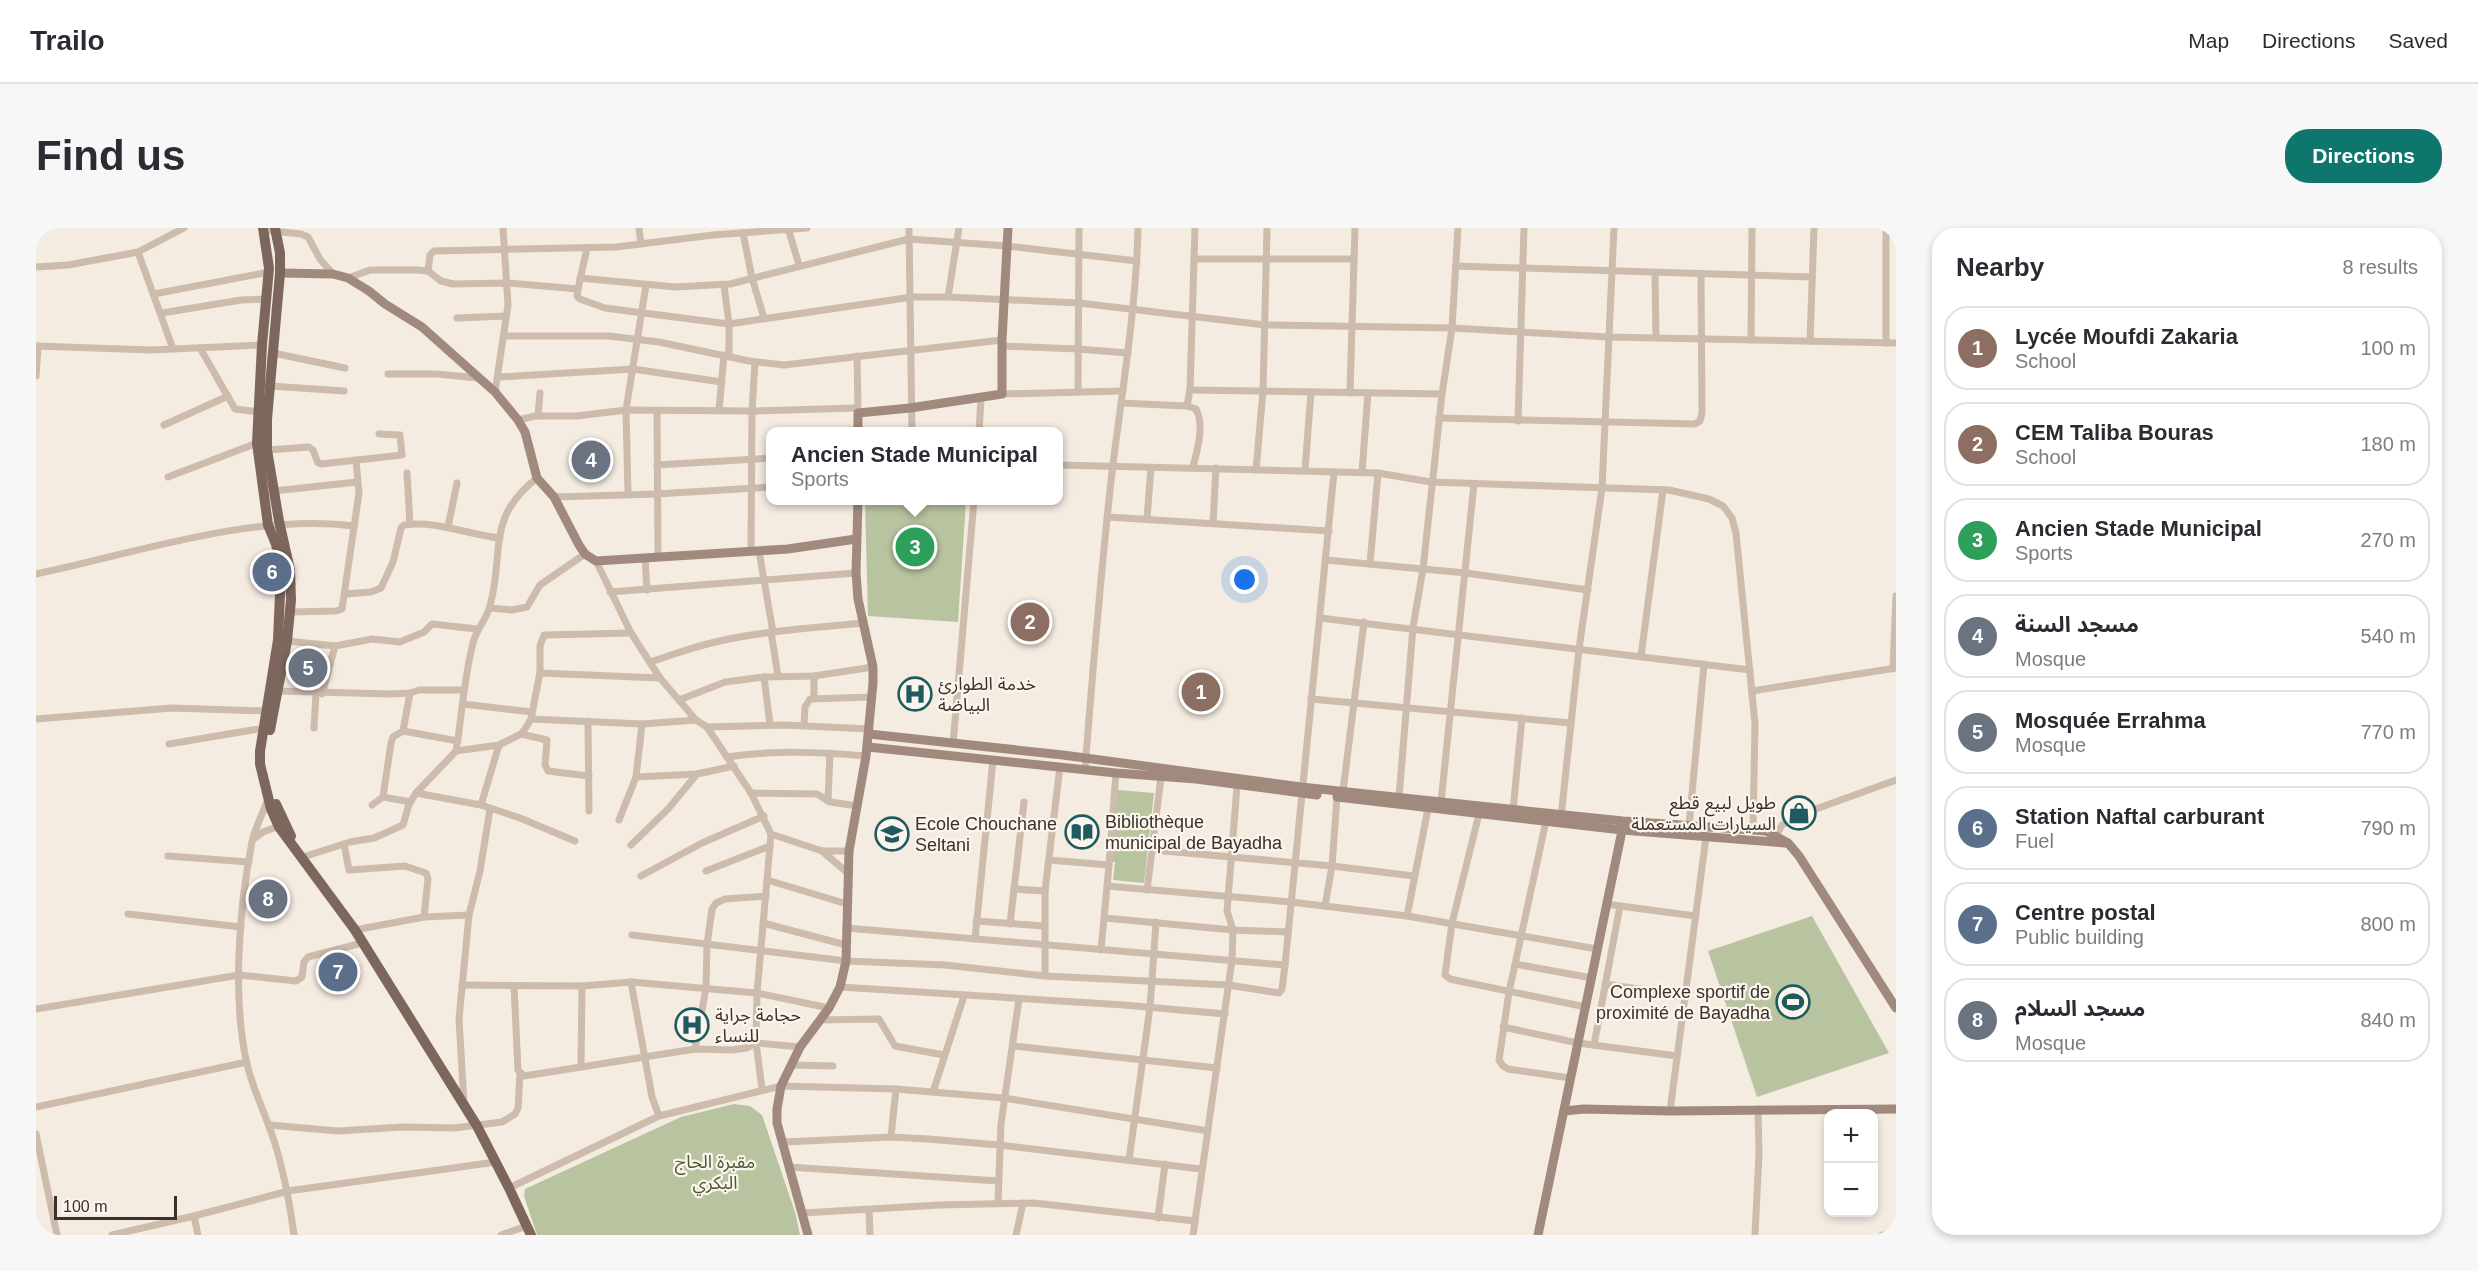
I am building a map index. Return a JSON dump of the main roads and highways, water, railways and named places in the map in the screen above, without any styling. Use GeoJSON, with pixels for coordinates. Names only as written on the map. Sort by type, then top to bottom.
{"type":"FeatureCollection","features":[{"type":"Feature","properties":{"kind":"main road"},"geometry":{"type":"LineString","coordinates":[[269,229],[274,272],[273,353],[267,450],[290,570],[287,641],[266,761],[269,795]]}},
{"type":"Feature","properties":{"kind":"main road"},"geometry":{"type":"LineString","coordinates":[[274,272],[267,299],[262,345],[257,442],[268,525],[276,544],[281,571],[278,640],[260,764],[269,795],[300,858],[355,930],[477,1126],[531,1235]]}},
{"type":"Feature","properties":{"kind":"main road"},"geometry":{"type":"LineString","coordinates":[[509,1188],[522,1231]]}},
{"type":"Feature","properties":{"kind":"place","name":"مسجد السنة"},"geometry":{"type":"Point","coordinates":[591,460]}},
{"type":"Feature","properties":{"kind":"place","name":"Ancien Stade Municipal"},"geometry":{"type":"Point","coordinates":[915,547]}},
{"type":"Feature","properties":{"kind":"place","name":"Station Naftal carburant"},"geometry":{"type":"Point","coordinates":[272,572]}},
{"type":"Feature","properties":{"kind":"place","name":"CEM Taliba Bouras"},"geometry":{"type":"Point","coordinates":[1030,622]}},
{"type":"Feature","properties":{"kind":"place","name":"Mosquée Errahma"},"geometry":{"type":"Point","coordinates":[308,668]}},
{"type":"Feature","properties":{"kind":"place","name":"Lycée Moufdi Zakaria"},"geometry":{"type":"Point","coordinates":[1201,692]}},
{"type":"Feature","properties":{"kind":"place","name":"خدمة الطوارئ البياضة"},"geometry":{"type":"Point","coordinates":[915,694]}},
{"type":"Feature","properties":{"kind":"place","name":"طويل لبيع قطع السيارات المستعملة"},"geometry":{"type":"Point","coordinates":[1799,813]}},
{"type":"Feature","properties":{"kind":"place","name":"Bibliothèque municipal de Bayadha"},"geometry":{"type":"Point","coordinates":[1082,832]}},
{"type":"Feature","properties":{"kind":"place","name":"Ecole Chouchane Seltani"},"geometry":{"type":"Point","coordinates":[892,834]}},
{"type":"Feature","properties":{"kind":"place","name":"مسجد السلام"},"geometry":{"type":"Point","coordinates":[268,899]}},
{"type":"Feature","properties":{"kind":"place","name":"Centre postal"},"geometry":{"type":"Point","coordinates":[338,972]}},
{"type":"Feature","properties":{"kind":"place","name":"Complexe sportif de proximité de Bayadha"},"geometry":{"type":"Point","coordinates":[1793,1002]}},
{"type":"Feature","properties":{"kind":"place","name":"حجامة جراية للنساء"},"geometry":{"type":"Point","coordinates":[692,1025]}},
{"type":"Feature","properties":{"kind":"park label","name":"مقبرة الحاج البكري"},"geometry":{"type":"Point","coordinates":[715,1172]}}]}
